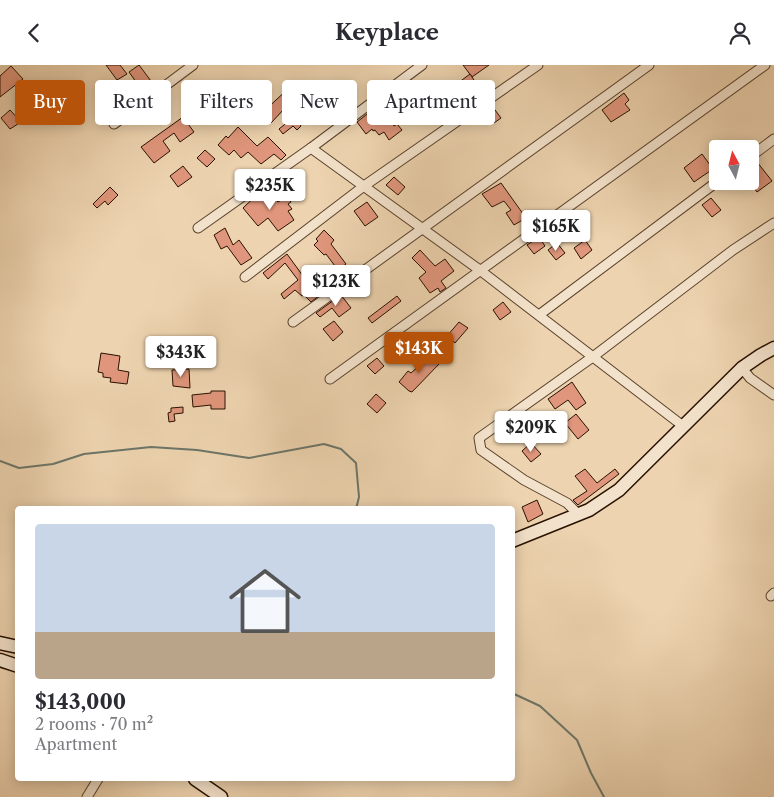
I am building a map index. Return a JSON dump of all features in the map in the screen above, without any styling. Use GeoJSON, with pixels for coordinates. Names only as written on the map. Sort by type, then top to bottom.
{"type":"FeatureCollection","features":[{"type":"Feature","properties":{"kind":"main road"},"geometry":{"type":"LineString","coordinates":[[515,540],[589,510],[619,489],[742,368],[774,348]]}},
{"type":"Feature","properties":{"kind":"main road"},"geometry":{"type":"LineString","coordinates":[[0,643],[15,646]]}},
{"type":"Feature","properties":{"kind":"main road"},"geometry":{"type":"LineString","coordinates":[[0,659],[15,665]]}},
{"type":"Feature","properties":{"kind":"main road"},"geometry":{"type":"LineString","coordinates":[[198,781],[221,797]]}},
{"type":"Feature","properties":{"kind":"street"},"geometry":{"type":"LineString","coordinates":[[171,82],[194,65]]}},
{"type":"Feature","properties":{"kind":"street"},"geometry":{"type":"LineString","coordinates":[[198,228],[311,149],[422,65]]}},
{"type":"Feature","properties":{"kind":"street"},"geometry":{"type":"LineString","coordinates":[[245,277],[364,186],[538,65]]}},
{"type":"Feature","properties":{"kind":"street"},"geometry":{"type":"LineString","coordinates":[[293,322],[649,65]]}},
{"type":"Feature","properties":{"kind":"street"},"geometry":{"type":"LineString","coordinates":[[330,379],[765,65]]}},
{"type":"Feature","properties":{"kind":"street"},"geometry":{"type":"LineString","coordinates":[[759,150],[774,139]]}},
{"type":"Feature","properties":{"kind":"street"},"geometry":{"type":"LineString","coordinates":[[311,149],[481,271],[594,356],[682,426]]}},
{"type":"Feature","properties":{"kind":"street"},"geometry":{"type":"LineString","coordinates":[[539,315],[709,188]]}},
{"type":"Feature","properties":{"kind":"street"},"geometry":{"type":"LineString","coordinates":[[578,514],[567,503],[524,480],[481,450],[479,439],[594,356],[734,250],[774,223]]}},
{"type":"Feature","properties":{"kind":"street"},"geometry":{"type":"LineString","coordinates":[[742,368],[750,378],[774,395]]}},
{"type":"Feature","properties":{"kind":"street"},"geometry":{"type":"LineString","coordinates":[[87,797],[97,781]]}},
{"type":"Feature","properties":{"kind":"building"},"geometry":{"type":"Polygon","coordinates":[[[106,65],[120,65],[127,74],[117,80],[106,65]]]}},
{"type":"Feature","properties":{"kind":"building"},"geometry":{"type":"Polygon","coordinates":[[[139,65],[150,80],[135,80],[129,72],[139,65]]]}},
{"type":"Feature","properties":{"kind":"building"},"geometry":{"type":"Polygon","coordinates":[[[463,65],[489,65],[472,77],[463,65]]]}},
{"type":"Feature","properties":{"kind":"building"},"geometry":{"type":"Polygon","coordinates":[[[11,66],[23,79],[15,80],[15,85],[0,97],[0,76],[11,66]]]}},
{"type":"Feature","properties":{"kind":"building"},"geometry":{"type":"Polygon","coordinates":[[[470,74],[474,80],[462,80],[470,74]]]}},
{"type":"Feature","properties":{"kind":"building"},"geometry":{"type":"Polygon","coordinates":[[[624,93],[629,100],[625,104],[630,110],[611,122],[602,110],[624,93]]]}},
{"type":"Feature","properties":{"kind":"building"},"geometry":{"type":"Polygon","coordinates":[[[282,94],[282,111],[272,122],[272,104],[282,94]]]}},
{"type":"Feature","properties":{"kind":"building"},"geometry":{"type":"Polygon","coordinates":[[[10,110],[15,115],[16,125],[10,129],[1,118],[10,110]]]}},
{"type":"Feature","properties":{"kind":"building"},"geometry":{"type":"Polygon","coordinates":[[[495,110],[501,118],[495,122],[495,110]]]}},
{"type":"Feature","properties":{"kind":"building"},"geometry":{"type":"Polygon","coordinates":[[[367,114],[367,125],[398,125],[402,130],[389,140],[384,132],[379,135],[372,129],[366,134],[357,122],[367,114]]]}},
{"type":"Feature","properties":{"kind":"building"},"geometry":{"type":"Polygon","coordinates":[[[181,118],[181,125],[189,125],[194,132],[180,142],[174,133],[163,141],[170,151],[154,163],[141,147],[181,118]]]}},
{"type":"Feature","properties":{"kind":"building"},"geometry":{"type":"Polygon","coordinates":[[[284,125],[301,126],[297,130],[293,126],[283,134],[279,129],[284,125]]]}},
{"type":"Feature","properties":{"kind":"building"},"geometry":{"type":"Polygon","coordinates":[[[238,127],[257,146],[268,137],[286,155],[281,160],[274,154],[261,164],[248,152],[241,158],[234,150],[229,155],[218,145],[238,127]]]}},
{"type":"Feature","properties":{"kind":"building"},"geometry":{"type":"Polygon","coordinates":[[[205,150],[215,159],[207,167],[197,158],[205,150]]]}},
{"type":"Feature","properties":{"kind":"building"},"geometry":{"type":"Polygon","coordinates":[[[702,154],[709,164],[709,172],[694,182],[684,168],[702,154]]]}},
{"type":"Feature","properties":{"kind":"building"},"geometry":{"type":"Polygon","coordinates":[[[759,165],[772,181],[757,192],[755,190],[759,190],[759,165]]]}},
{"type":"Feature","properties":{"kind":"building"},"geometry":{"type":"Polygon","coordinates":[[[183,166],[192,177],[178,187],[170,176],[183,166]]]}},
{"type":"Feature","properties":{"kind":"building"},"geometry":{"type":"Polygon","coordinates":[[[394,177],[405,187],[398,195],[386,185],[394,177]]]}},
{"type":"Feature","properties":{"kind":"building"},"geometry":{"type":"Polygon","coordinates":[[[501,183],[526,218],[514,225],[506,213],[511,210],[504,201],[492,207],[482,194],[501,183]]]}},
{"type":"Feature","properties":{"kind":"building"},"geometry":{"type":"Polygon","coordinates":[[[110,187],[118,195],[108,205],[105,201],[97,208],[93,204],[110,187]]]}},
{"type":"Feature","properties":{"kind":"building"},"geometry":{"type":"Polygon","coordinates":[[[261,191],[266,197],[270,193],[278,202],[287,196],[291,202],[288,204],[292,209],[288,211],[294,220],[278,231],[268,218],[258,226],[243,208],[261,191]]]}},
{"type":"Feature","properties":{"kind":"building"},"geometry":{"type":"Polygon","coordinates":[[[711,198],[721,210],[712,217],[702,205],[711,198]]]}},
{"type":"Feature","properties":{"kind":"building"},"geometry":{"type":"Polygon","coordinates":[[[367,202],[378,217],[365,226],[354,211],[367,202]]]}},
{"type":"Feature","properties":{"kind":"building"},"geometry":{"type":"Polygon","coordinates":[[[225,228],[233,245],[239,240],[252,258],[241,265],[227,246],[221,249],[214,235],[225,228]]]}},
{"type":"Feature","properties":{"kind":"building"},"geometry":{"type":"Polygon","coordinates":[[[324,230],[334,240],[331,244],[346,264],[338,270],[326,254],[324,255],[314,245],[318,241],[316,239],[324,230]]]}},
{"type":"Feature","properties":{"kind":"building"},"geometry":{"type":"Polygon","coordinates":[[[539,237],[545,246],[534,254],[527,245],[539,237]]]}},
{"type":"Feature","properties":{"kind":"building"},"geometry":{"type":"Polygon","coordinates":[[[585,240],[592,250],[581,259],[574,248],[585,240]]]}},
{"type":"Feature","properties":{"kind":"building"},"geometry":{"type":"Polygon","coordinates":[[[557,243],[565,253],[556,260],[548,250],[557,243]]]}},
{"type":"Feature","properties":{"kind":"building"},"geometry":{"type":"Polygon","coordinates":[[[420,250],[435,266],[445,259],[454,271],[441,281],[446,288],[440,292],[438,288],[430,293],[419,278],[426,272],[412,258],[420,250]]]}},
{"type":"Feature","properties":{"kind":"building"},"geometry":{"type":"Polygon","coordinates":[[[287,254],[303,276],[306,273],[316,286],[318,283],[325,291],[311,302],[295,290],[284,299],[281,294],[298,280],[285,263],[268,279],[263,273],[287,254]]]}},
{"type":"Feature","properties":{"kind":"building"},"geometry":{"type":"Polygon","coordinates":[[[341,295],[351,308],[339,317],[332,308],[320,317],[316,313],[341,295]]]}},
{"type":"Feature","properties":{"kind":"building"},"geometry":{"type":"Polygon","coordinates":[[[397,296],[401,301],[372,323],[368,318],[397,296]]]}},
{"type":"Feature","properties":{"kind":"building"},"geometry":{"type":"Polygon","coordinates":[[[503,302],[511,312],[500,320],[493,310],[503,302]]]}},
{"type":"Feature","properties":{"kind":"building"},"geometry":{"type":"Polygon","coordinates":[[[334,321],[343,332],[333,341],[323,329],[334,321]]]}},
{"type":"Feature","properties":{"kind":"building"},"geometry":{"type":"Polygon","coordinates":[[[459,322],[468,328],[455,343],[447,336],[459,322]]]}},
{"type":"Feature","properties":{"kind":"building"},"geometry":{"type":"Polygon","coordinates":[[[101,353],[120,356],[118,370],[129,372],[127,384],[110,382],[111,378],[103,377],[103,373],[98,372],[101,353]]]}},
{"type":"Feature","properties":{"kind":"building"},"geometry":{"type":"Polygon","coordinates":[[[431,355],[440,363],[412,392],[409,391],[399,382],[408,371],[411,373],[431,355]]]}},
{"type":"Feature","properties":{"kind":"building"},"geometry":{"type":"Polygon","coordinates":[[[377,358],[384,366],[375,374],[367,366],[377,358]]]}},
{"type":"Feature","properties":{"kind":"building"},"geometry":{"type":"Polygon","coordinates":[[[189,369],[190,388],[173,386],[172,370],[189,369]]]}},
{"type":"Feature","properties":{"kind":"building"},"geometry":{"type":"Polygon","coordinates":[[[572,382],[586,403],[576,410],[568,400],[555,409],[548,399],[572,382]]]}},
{"type":"Feature","properties":{"kind":"building"},"geometry":{"type":"Polygon","coordinates":[[[211,391],[225,391],[225,409],[211,409],[211,405],[193,407],[192,395],[211,393],[211,391]]]}},
{"type":"Feature","properties":{"kind":"building"},"geometry":{"type":"Polygon","coordinates":[[[376,394],[386,403],[377,413],[367,404],[376,394]]]}},
{"type":"Feature","properties":{"kind":"building"},"geometry":{"type":"Polygon","coordinates":[[[183,407],[183,413],[174,414],[175,421],[169,422],[168,413],[171,412],[171,408],[183,407]]]}},
{"type":"Feature","properties":{"kind":"building"},"geometry":{"type":"Polygon","coordinates":[[[576,414],[589,430],[578,439],[565,423],[576,414]]]}},
{"type":"Feature","properties":{"kind":"building"},"geometry":{"type":"Polygon","coordinates":[[[531,443],[541,454],[531,462],[522,451],[531,443]]]}},
{"type":"Feature","properties":{"kind":"building"},"geometry":{"type":"Polygon","coordinates":[[[585,469],[597,483],[615,469],[619,474],[578,505],[573,500],[587,491],[575,476],[585,469]]]}},
{"type":"Feature","properties":{"kind":"building"},"geometry":{"type":"Polygon","coordinates":[[[537,500],[543,514],[528,522],[522,507],[537,500]]]}},
{"type":"Feature","properties":{"kind":"waterway"},"geometry":{"type":"LineString","coordinates":[[0,461],[19,468],[53,464],[84,454],[151,447],[197,450],[249,458],[324,444],[341,449],[356,463],[359,497],[357,506]]}},
{"type":"Feature","properties":{"kind":"waterway"},"geometry":{"type":"LineString","coordinates":[[515,694],[540,706],[577,740],[604,797]]}}]}
